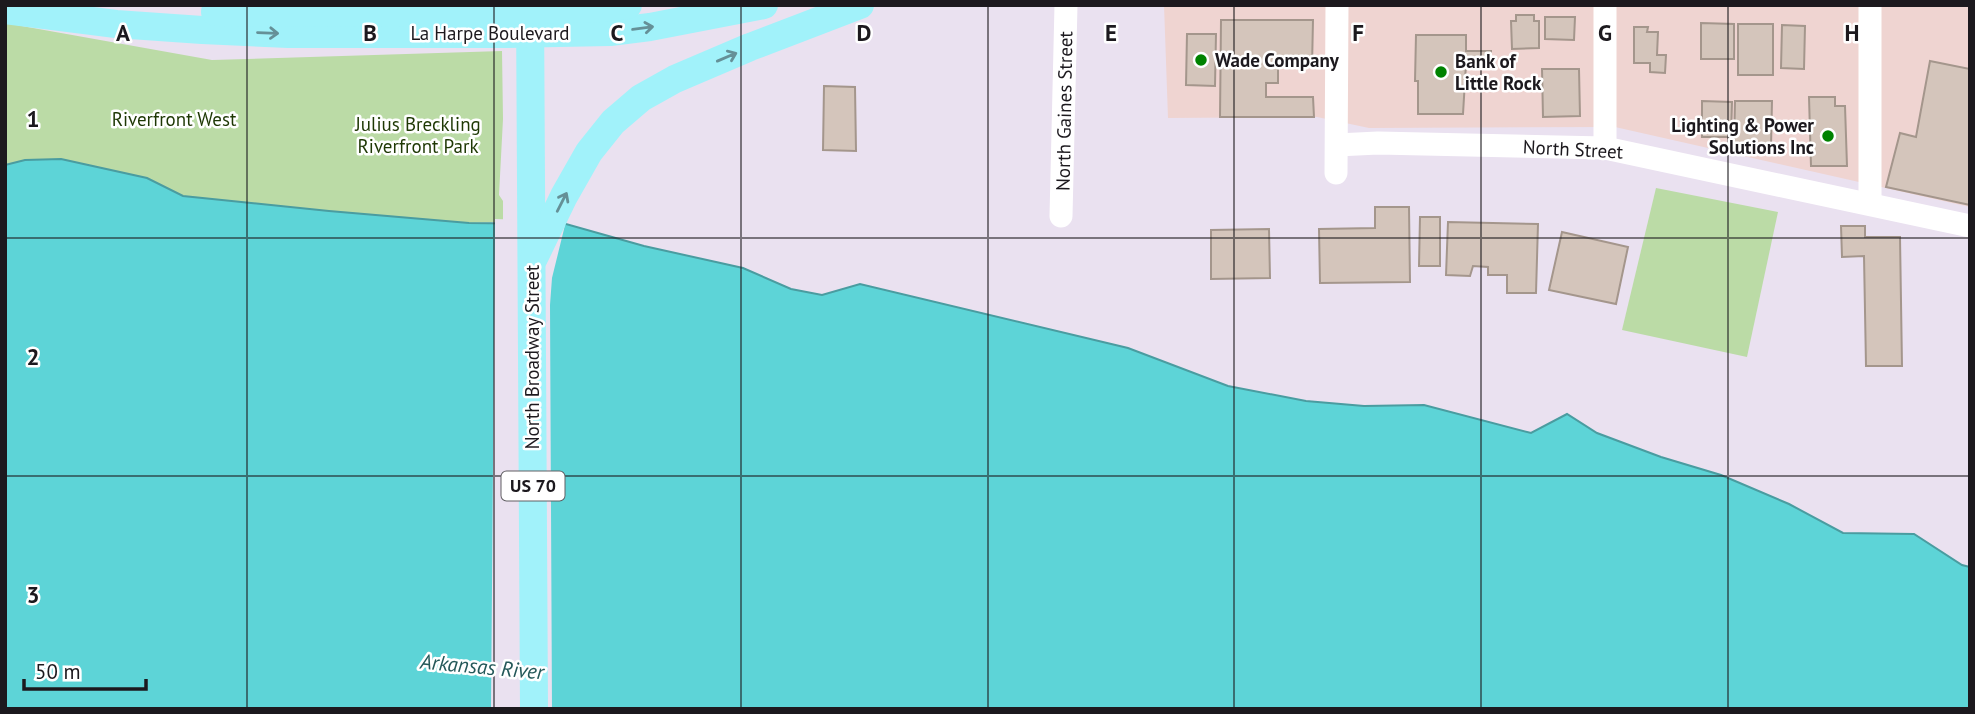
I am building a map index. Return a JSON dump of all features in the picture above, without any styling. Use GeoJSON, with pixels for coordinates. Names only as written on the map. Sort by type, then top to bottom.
{"type":"FeatureCollection","features":[{"type":"Feature","properties":{"kind":"main road","name":"La Harpe Boulevard"},"geometry":{"type":"LineString","coordinates":[[110,5],[231,12],[396,13],[628,5]]}},
{"type":"Feature","properties":{"kind":"main road","name":"North Broadway Street"},"geometry":{"type":"LineString","coordinates":[[530,5],[534,709]]}},
{"type":"Feature","properties":{"kind":"main road","name":"La Harpe Boulevard"},"geometry":{"type":"LineString","coordinates":[[5,10],[116,24],[202,30],[288,34],[504,34],[610,32],[764,5]]}},
{"type":"Feature","properties":{"kind":"main road"},"geometry":{"type":"LineString","coordinates":[[531,263],[589,152],[613,122],[642,98],[675,79],[788,31],[860,5]]}},
{"type":"Feature","properties":{"kind":"street","name":"North Gaines Street"},"geometry":{"type":"LineString","coordinates":[[1061,216],[1066,5]]}},
{"type":"Feature","properties":{"kind":"street"},"geometry":{"type":"LineString","coordinates":[[1336,173],[1338,5]]}},
{"type":"Feature","properties":{"kind":"street"},"geometry":{"type":"LineString","coordinates":[[1605,5],[1605,148]]}},
{"type":"Feature","properties":{"kind":"street"},"geometry":{"type":"LineString","coordinates":[[1870,5],[1870,203]]}},
{"type":"Feature","properties":{"kind":"street","name":"North Street"},"geometry":{"type":"LineString","coordinates":[[1337,145],[1378,143],[1605,148],[1970,226]]}},
{"type":"Feature","properties":{"kind":"shaded area"},"geometry":{"type":"Polygon","coordinates":[[[1164,5],[1970,5],[1970,207],[1615,127],[1369,128],[1317,117],[1168,118],[1164,5]]]}},
{"type":"Feature","properties":{"kind":"green space","name":"Julius Breckling Riverfront Park"},"geometry":{"type":"Polygon","coordinates":[[[5,23],[212,60],[502,51],[503,119],[499,195],[503,201],[503,222],[469,223],[183,196],[147,178],[61,159],[25,160],[5,165],[5,23]]]}},
{"type":"Feature","properties":{"kind":"green space"},"geometry":{"type":"Polygon","coordinates":[[[1656,188],[1778,212],[1747,357],[1622,330],[1656,188]]]}},
{"type":"Feature","properties":{"kind":"water","name":"Arkansas River"},"geometry":{"type":"Polygon","coordinates":[[[61,159],[147,178],[183,196],[469,223],[566,224],[644,246],[743,268],[791,289],[822,295],[860,284],[1128,348],[1228,386],[1306,401],[1364,406],[1424,405],[1531,433],[1567,414],[1597,433],[1661,457],[1721,475],[1789,504],[1843,533],[1914,534],[1962,565],[1970,567],[1970,709],[5,709],[5,165],[25,160],[61,159]]]}},
{"type":"Feature","properties":{"kind":"pier"},"geometry":{"type":"Polygon","coordinates":[[[495,219],[566,221],[552,278],[550,305],[552,709],[491,709],[495,219]]]}},
{"type":"Feature","properties":{"kind":"building"},"geometry":{"type":"Polygon","coordinates":[[[1516,15],[1534,15],[1534,21],[1539,21],[1539,48],[1512,49],[1511,21],[1516,21],[1516,15]]]}},
{"type":"Feature","properties":{"kind":"building"},"geometry":{"type":"Polygon","coordinates":[[[1545,17],[1575,17],[1574,40],[1545,39],[1545,17]]]}},
{"type":"Feature","properties":{"kind":"building"},"geometry":{"type":"Polygon","coordinates":[[[1221,20],[1313,20],[1312,67],[1278,67],[1278,83],[1266,83],[1266,97],[1313,97],[1314,117],[1220,117],[1221,20]]]}},
{"type":"Feature","properties":{"kind":"building"},"geometry":{"type":"Polygon","coordinates":[[[1701,23],[1734,24],[1734,59],[1701,59],[1701,23]]]}},
{"type":"Feature","properties":{"kind":"building"},"geometry":{"type":"Polygon","coordinates":[[[1738,24],[1773,24],[1773,75],[1738,75],[1738,24]]]}},
{"type":"Feature","properties":{"kind":"building"},"geometry":{"type":"Polygon","coordinates":[[[1782,25],[1805,26],[1804,69],[1781,68],[1782,25]]]}},
{"type":"Feature","properties":{"kind":"building"},"geometry":{"type":"Polygon","coordinates":[[[1634,27],[1648,27],[1647,32],[1658,32],[1657,55],[1666,55],[1665,73],[1650,72],[1650,63],[1634,63],[1634,27]]]}},
{"type":"Feature","properties":{"kind":"building","name":"Wade Company"},"geometry":{"type":"Polygon","coordinates":[[[1187,34],[1216,34],[1215,86],[1186,85],[1187,34]]]}},
{"type":"Feature","properties":{"kind":"building","name":"Bank of Little Rock"},"geometry":{"type":"Polygon","coordinates":[[[1416,35],[1466,35],[1466,51],[1491,51],[1491,64],[1466,64],[1463,114],[1418,114],[1418,81],[1415,81],[1416,35]]]}},
{"type":"Feature","properties":{"kind":"building"},"geometry":{"type":"Polygon","coordinates":[[[1930,61],[1970,69],[1970,205],[1886,187],[1900,133],[1916,137],[1930,61]]]}},
{"type":"Feature","properties":{"kind":"building"},"geometry":{"type":"Polygon","coordinates":[[[1542,69],[1579,69],[1580,116],[1543,117],[1542,69]]]}},
{"type":"Feature","properties":{"kind":"building"},"geometry":{"type":"Polygon","coordinates":[[[824,86],[855,87],[856,151],[823,150],[824,86]]]}},
{"type":"Feature","properties":{"kind":"building","name":"Lighting & Power Solutions Inc"},"geometry":{"type":"Polygon","coordinates":[[[1809,97],[1835,97],[1835,106],[1845,106],[1847,166],[1811,166],[1809,97]]]}},
{"type":"Feature","properties":{"kind":"building"},"geometry":{"type":"Polygon","coordinates":[[[1702,101],[1732,102],[1731,137],[1702,137],[1702,101]]]}},
{"type":"Feature","properties":{"kind":"building"},"geometry":{"type":"Polygon","coordinates":[[[1735,101],[1772,101],[1771,147],[1734,147],[1735,101]]]}},
{"type":"Feature","properties":{"kind":"building"},"geometry":{"type":"Polygon","coordinates":[[[1375,207],[1409,207],[1410,282],[1320,283],[1319,229],[1375,228],[1375,207]]]}},
{"type":"Feature","properties":{"kind":"building"},"geometry":{"type":"Polygon","coordinates":[[[1420,217],[1440,217],[1440,266],[1419,266],[1420,217]]]}},
{"type":"Feature","properties":{"kind":"building"},"geometry":{"type":"Polygon","coordinates":[[[1448,222],[1538,224],[1536,293],[1507,293],[1507,275],[1488,275],[1488,267],[1473,266],[1470,276],[1446,275],[1448,222]]]}},
{"type":"Feature","properties":{"kind":"building"},"geometry":{"type":"Polygon","coordinates":[[[1841,226],[1865,226],[1865,237],[1900,237],[1902,366],[1866,366],[1864,256],[1842,257],[1841,226]]]}},
{"type":"Feature","properties":{"kind":"building"},"geometry":{"type":"Polygon","coordinates":[[[1269,229],[1270,278],[1211,279],[1211,230],[1269,229]]]}},
{"type":"Feature","properties":{"kind":"building"},"geometry":{"type":"Polygon","coordinates":[[[1562,232],[1628,247],[1616,304],[1549,290],[1562,232]]]}},
{"type":"Feature","properties":{"kind":"place","name":"Wade Company"},"geometry":{"type":"Point","coordinates":[1201,60]}},
{"type":"Feature","properties":{"kind":"place","name":"Bank of Little Rock"},"geometry":{"type":"Point","coordinates":[1441,72]}},
{"type":"Feature","properties":{"kind":"place","name":"Lighting & Power Solutions Inc"},"geometry":{"type":"Point","coordinates":[1828,136]}},
{"type":"Feature","properties":{"kind":"park label","name":"Riverfront West"},"geometry":{"type":"Point","coordinates":[174,119]}}]}
